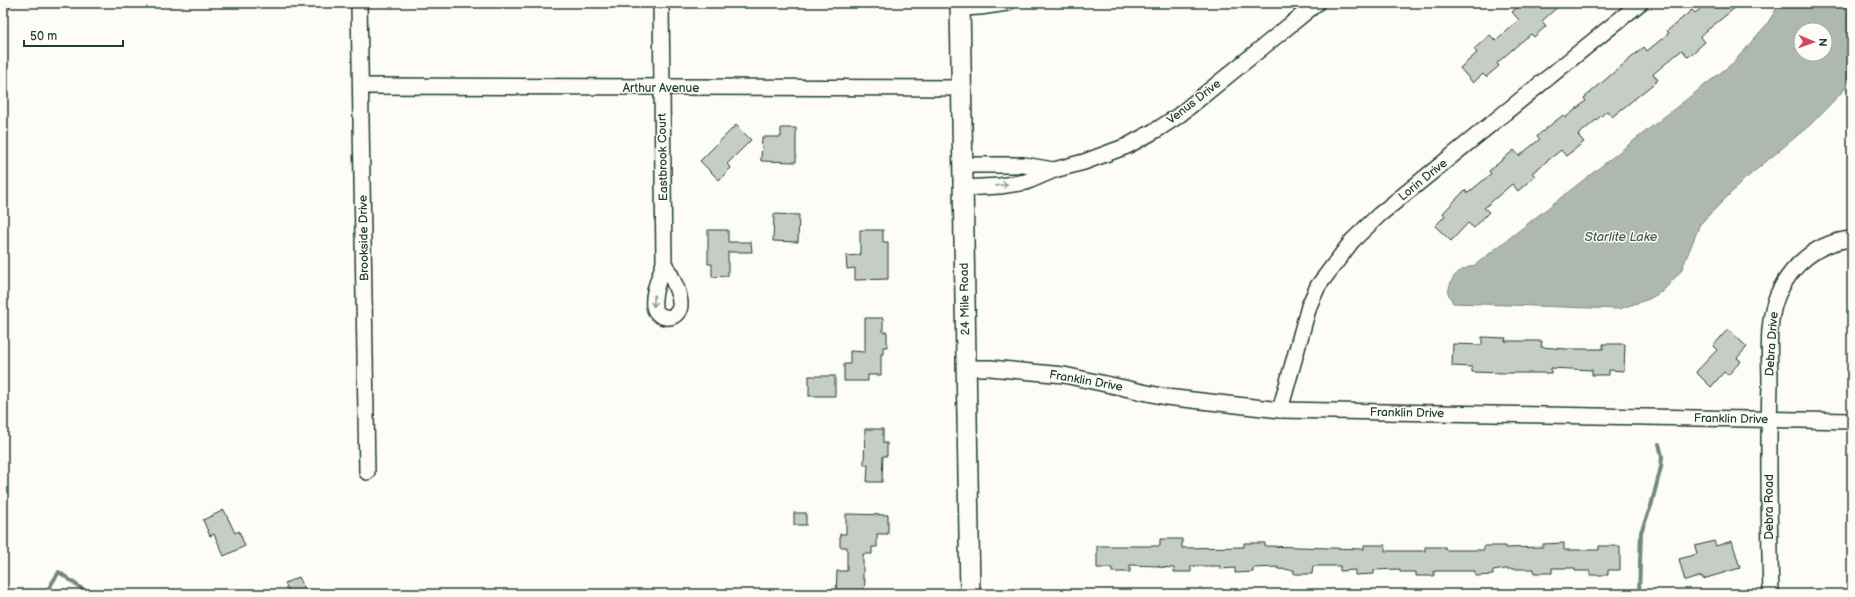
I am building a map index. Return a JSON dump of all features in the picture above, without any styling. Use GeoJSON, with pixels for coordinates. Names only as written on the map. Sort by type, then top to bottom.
{"type":"FeatureCollection","features":[{"type":"Feature","properties":{"kind":"street","name":"Brookside Drive"},"geometry":{"type":"LineString","coordinates":[[359,3],[367,472]]}},
{"type":"Feature","properties":{"kind":"street","name":"Eastbrook Court"},"geometry":{"type":"LineString","coordinates":[[661,3],[664,264]]}},
{"type":"Feature","properties":{"kind":"street"},"geometry":{"type":"LineString","coordinates":[[960,5],[980,7],[1007,3]]}},
{"type":"Feature","properties":{"kind":"street","name":"Venus Drive"},"geometry":{"type":"LineString","coordinates":[[963,188],[1000,186],[1026,182],[1054,170],[1116,151],[1158,129],[1178,116],[1317,3]]}},
{"type":"Feature","properties":{"kind":"street","name":"Lorin Drive"},"geometry":{"type":"LineString","coordinates":[[1280,410],[1309,306],[1318,286],[1352,241],[1379,215],[1640,3]]}},
{"type":"Feature","properties":{"kind":"street","name":"24 Mile Road"},"geometry":{"type":"LineString","coordinates":[[960,5],[970,594]]}},
{"type":"Feature","properties":{"kind":"street","name":"Arthur Avenue"},"geometry":{"type":"LineString","coordinates":[[361,86],[962,88]]}},
{"type":"Feature","properties":{"kind":"street","name":"Venus Drive"},"geometry":{"type":"LineString","coordinates":[[962,165],[1024,165],[1054,170]]}},
{"type":"Feature","properties":{"kind":"street","name":"Debra Drive"},"geometry":{"type":"LineString","coordinates":[[1769,420],[1772,312],[1778,295],[1793,269],[1813,251],[1829,244],[1852,239]]}},
{"type":"Feature","properties":{"kind":"street","name":"Franklin Drive"},"geometry":{"type":"LineString","coordinates":[[966,368],[990,368],[1064,375],[1166,397],[1280,410],[1852,421]]}},
{"type":"Feature","properties":{"kind":"street","name":"Debra Road"},"geometry":{"type":"LineString","coordinates":[[1769,420],[1771,594]]}},
{"type":"Feature","properties":{"kind":"water","name":"Starlite Lake"},"geometry":{"type":"Polygon","coordinates":[[[1780,3],[1852,3],[1852,75],[1844,90],[1810,125],[1745,179],[1700,224],[1681,271],[1663,291],[1649,299],[1619,309],[1453,303],[1448,293],[1451,281],[1456,274],[1475,265],[1733,63],[1767,24],[1780,3]]]}},
{"type":"Feature","properties":{"kind":"building"},"geometry":{"type":"Polygon","coordinates":[[[1522,3],[1562,3],[1542,21],[1546,26],[1534,37],[1531,34],[1497,63],[1499,66],[1486,77],[1483,74],[1473,83],[1460,68],[1477,53],[1474,49],[1490,35],[1496,41],[1519,20],[1512,12],[1522,3]]]}},
{"type":"Feature","properties":{"kind":"building"},"geometry":{"type":"Polygon","coordinates":[[[1707,3],[1741,3],[1700,36],[1705,42],[1688,57],[1682,50],[1653,74],[1658,80],[1612,117],[1607,111],[1578,135],[1584,142],[1566,156],[1561,150],[1532,173],[1535,176],[1518,191],[1512,184],[1484,208],[1489,212],[1474,228],[1468,223],[1451,241],[1435,226],[1445,216],[1443,213],[1465,190],[1468,193],[1491,174],[1489,171],[1514,150],[1519,156],[1540,139],[1537,136],[1563,115],[1565,118],[1586,101],[1584,98],[1644,47],[1647,51],[1669,33],[1667,31],[1692,10],[1695,13],[1707,3]]]}},
{"type":"Feature","properties":{"kind":"building"},"geometry":{"type":"Polygon","coordinates":[[[736,125],[751,140],[727,164],[731,168],[719,180],[700,161],[736,125]]]}},
{"type":"Feature","properties":{"kind":"building"},"geometry":{"type":"Polygon","coordinates":[[[781,128],[796,128],[796,162],[761,161],[762,137],[781,137],[781,128]]]}},
{"type":"Feature","properties":{"kind":"building"},"geometry":{"type":"Polygon","coordinates":[[[774,214],[799,215],[798,242],[773,241],[774,214]]]}},
{"type":"Feature","properties":{"kind":"building"},"geometry":{"type":"Polygon","coordinates":[[[708,230],[728,230],[728,242],[751,242],[752,252],[728,252],[728,276],[712,277],[712,264],[708,264],[708,230]]]}},
{"type":"Feature","properties":{"kind":"building"},"geometry":{"type":"Polygon","coordinates":[[[860,230],[883,230],[883,242],[888,242],[888,279],[855,280],[855,268],[847,269],[846,256],[860,255],[860,230]]]}},
{"type":"Feature","properties":{"kind":"building"},"geometry":{"type":"Polygon","coordinates":[[[865,318],[883,318],[883,332],[887,332],[887,347],[883,347],[883,354],[881,354],[881,375],[868,375],[868,381],[844,381],[844,364],[850,364],[850,351],[865,352],[865,318]]]}},
{"type":"Feature","properties":{"kind":"building"},"geometry":{"type":"Polygon","coordinates":[[[1728,329],[1747,347],[1737,358],[1741,361],[1728,375],[1724,372],[1711,387],[1696,372],[1717,350],[1713,346],[1728,329]]]}},
{"type":"Feature","properties":{"kind":"building"},"geometry":{"type":"Polygon","coordinates":[[[1482,337],[1506,338],[1505,341],[1542,341],[1541,347],[1566,349],[1603,349],[1603,344],[1625,344],[1624,371],[1609,370],[1609,375],[1592,375],[1592,370],[1551,368],[1551,373],[1504,373],[1472,372],[1472,367],[1452,366],[1453,344],[1482,345],[1482,337]]]}},
{"type":"Feature","properties":{"kind":"building"},"geometry":{"type":"Polygon","coordinates":[[[809,376],[835,376],[835,396],[809,396],[809,376]]]}},
{"type":"Feature","properties":{"kind":"building"},"geometry":{"type":"Polygon","coordinates":[[[865,429],[883,429],[883,443],[887,443],[887,456],[883,456],[882,482],[867,482],[868,465],[864,465],[865,429]]]}},
{"type":"Feature","properties":{"kind":"building"},"geometry":{"type":"Polygon","coordinates":[[[224,510],[235,533],[239,531],[245,546],[224,556],[214,534],[210,536],[203,520],[224,510]]]}},
{"type":"Feature","properties":{"kind":"building"},"geometry":{"type":"Polygon","coordinates":[[[794,513],[806,513],[806,525],[794,525],[794,513]]]}},
{"type":"Feature","properties":{"kind":"building"},"geometry":{"type":"Polygon","coordinates":[[[846,514],[888,515],[888,534],[877,534],[877,547],[872,547],[872,554],[863,554],[863,579],[865,579],[864,594],[836,594],[837,571],[847,571],[847,547],[840,547],[840,534],[846,534],[846,514]]]}},
{"type":"Feature","properties":{"kind":"building"},"geometry":{"type":"Polygon","coordinates":[[[1160,539],[1182,539],[1182,548],[1244,547],[1244,543],[1265,543],[1265,546],[1364,549],[1364,545],[1385,545],[1385,551],[1425,551],[1425,547],[1445,547],[1446,550],[1484,550],[1484,546],[1505,546],[1505,548],[1543,547],[1543,544],[1564,543],[1564,550],[1599,550],[1599,546],[1620,546],[1620,570],[1608,570],[1608,575],[1590,575],[1590,571],[1575,571],[1575,568],[1552,568],[1552,573],[1534,573],[1534,569],[1505,569],[1493,571],[1493,575],[1475,576],[1475,571],[1434,571],[1434,576],[1416,576],[1416,572],[1400,572],[1400,569],[1374,570],[1374,574],[1355,575],[1355,570],[1340,571],[1340,566],[1313,566],[1312,574],[1294,574],[1294,570],[1278,569],[1278,567],[1253,568],[1253,572],[1235,573],[1235,568],[1220,569],[1220,566],[1191,566],[1191,572],[1174,572],[1174,568],[1159,566],[1130,565],[1130,572],[1112,572],[1112,568],[1097,568],[1097,546],[1160,546],[1160,539]]]}},
{"type":"Feature","properties":{"kind":"building"},"geometry":{"type":"Polygon","coordinates":[[[1714,541],[1716,546],[1732,541],[1740,568],[1703,579],[1702,576],[1685,581],[1679,559],[1697,554],[1695,546],[1714,541]]]}},
{"type":"Feature","properties":{"kind":"building"},"geometry":{"type":"Polygon","coordinates":[[[299,577],[307,594],[290,594],[285,583],[299,577]]]}},
{"type":"Feature","properties":{"kind":"waterway"},"geometry":{"type":"LineString","coordinates":[[3,26],[9,3]]}},
{"type":"Feature","properties":{"kind":"waterway"},"geometry":{"type":"LineString","coordinates":[[1639,594],[1641,532],[1651,506],[1661,467],[1662,456],[1659,444]]}},
{"type":"Feature","properties":{"kind":"waterway"},"geometry":{"type":"LineString","coordinates":[[45,594],[59,572],[89,594]]}},
{"type":"Feature","properties":{"kind":"waterway"},"geometry":{"type":"LineString","coordinates":[[3,589],[8,594]]}}]}
